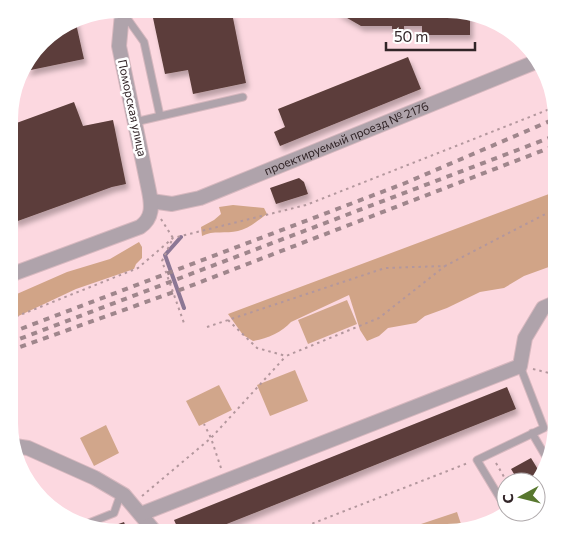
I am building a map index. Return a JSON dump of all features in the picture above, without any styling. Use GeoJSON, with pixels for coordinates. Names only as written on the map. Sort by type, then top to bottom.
{"type":"FeatureCollection","features":[{"type":"Feature","properties":{"kind":"street","name":"Поморская улица"},"geometry":{"type":"LineString","coordinates":[[122,18],[119,46],[151,201]]}},
{"type":"Feature","properties":{"kind":"street","name":"проектируемый проезд № 2176"},"geometry":{"type":"LineString","coordinates":[[151,201],[172,204],[200,198],[531,64]]}},
{"type":"Feature","properties":{"kind":"street"},"geometry":{"type":"LineString","coordinates":[[18,273],[140,227],[145,223],[150,214],[151,201]]}},
{"type":"Feature","properties":{"kind":"street"},"geometry":{"type":"LineString","coordinates":[[137,509],[226,481],[520,366],[525,338],[543,308],[548,306]]}},
{"type":"Feature","properties":{"kind":"street"},"geometry":{"type":"LineString","coordinates":[[20,447],[28,448],[95,478],[121,493],[149,524]]}},
{"type":"Feature","properties":{"kind":"lane"},"geometry":{"type":"LineString","coordinates":[[126,18],[144,42],[160,116]]}},
{"type":"Feature","properties":{"kind":"lane"},"geometry":{"type":"LineString","coordinates":[[135,122],[243,97]]}},
{"type":"Feature","properties":{"kind":"lane"},"geometry":{"type":"LineString","coordinates":[[496,491],[477,460],[544,428],[520,366]]}},
{"type":"Feature","properties":{"kind":"lane"},"geometry":{"type":"LineString","coordinates":[[532,433],[544,454]]}},
{"type":"Feature","properties":{"kind":"lane"},"geometry":{"type":"LineString","coordinates":[[94,521],[114,513],[121,493]]}},
{"type":"Feature","properties":{"kind":"path"},"geometry":{"type":"LineString","coordinates":[[18,316],[138,268],[173,238],[306,205],[548,110]]}},
{"type":"Feature","properties":{"kind":"path"},"geometry":{"type":"LineString","coordinates":[[151,201],[173,238]]}},
{"type":"Feature","properties":{"kind":"path"},"geometry":{"type":"LineString","coordinates":[[137,509],[211,438],[286,356],[379,318],[445,266],[548,213]]}},
{"type":"Feature","properties":{"kind":"path"},"geometry":{"type":"LineString","coordinates":[[173,238],[162,261],[185,326]]}},
{"type":"Feature","properties":{"kind":"path"},"geometry":{"type":"LineString","coordinates":[[208,326],[385,268],[445,266]]}},
{"type":"Feature","properties":{"kind":"path"},"geometry":{"type":"LineString","coordinates":[[228,320],[257,348],[286,356]]}},
{"type":"Feature","properties":{"kind":"path"},"geometry":{"type":"LineString","coordinates":[[520,366],[548,373]]}},
{"type":"Feature","properties":{"kind":"path"},"geometry":{"type":"LineString","coordinates":[[204,424],[226,481]]}},
{"type":"Feature","properties":{"kind":"path"},"geometry":{"type":"LineString","coordinates":[[490,454],[501,472]]}},
{"type":"Feature","properties":{"kind":"path"},"geometry":{"type":"LineString","coordinates":[[311,524],[477,460]]}},
{"type":"Feature","properties":{"kind":"shaded area"},"geometry":{"type":"Polygon","coordinates":[[[548,194],[548,267],[524,276],[504,288],[480,292],[425,316],[416,323],[388,328],[379,336],[367,341],[360,330],[349,295],[291,322],[283,329],[264,339],[253,341],[243,335],[228,314],[548,194]]]}},
{"type":"Feature","properties":{"kind":"shaded area"},"geometry":{"type":"Polygon","coordinates":[[[233,205],[264,208],[267,214],[242,230],[211,233],[202,236],[201,227],[221,214],[219,207],[233,205]]]}},
{"type":"Feature","properties":{"kind":"shaded area"},"geometry":{"type":"Polygon","coordinates":[[[139,242],[142,247],[142,258],[134,269],[76,289],[18,316],[18,293],[67,272],[110,259],[139,242]]]}},
{"type":"Feature","properties":{"kind":"shaded area"},"geometry":{"type":"Polygon","coordinates":[[[347,300],[357,324],[308,344],[298,320],[347,300]]]}},
{"type":"Feature","properties":{"kind":"shaded area"},"geometry":{"type":"Polygon","coordinates":[[[295,370],[308,401],[270,416],[257,385],[295,370]]]}},
{"type":"Feature","properties":{"kind":"shaded area"},"geometry":{"type":"Polygon","coordinates":[[[219,385],[232,410],[199,426],[186,401],[219,385]]]}},
{"type":"Feature","properties":{"kind":"shaded area"},"geometry":{"type":"Polygon","coordinates":[[[106,425],[119,453],[94,466],[80,438],[106,425]]]}},
{"type":"Feature","properties":{"kind":"shaded area"},"geometry":{"type":"Polygon","coordinates":[[[457,512],[461,524],[460,524],[421,524],[457,512]]]}},
{"type":"Feature","properties":{"kind":"building"},"geometry":{"type":"Polygon","coordinates":[[[153,18],[233,18],[246,83],[193,94],[188,70],[165,74],[153,18]]]}},
{"type":"Feature","properties":{"kind":"building"},"geometry":{"type":"Polygon","coordinates":[[[347,18],[467,19],[470,20],[470,35],[422,35],[422,26],[404,26],[404,29],[392,29],[392,26],[361,26],[347,18]]]}},
{"type":"Feature","properties":{"kind":"building"},"geometry":{"type":"Polygon","coordinates":[[[77,27],[84,59],[30,70],[52,43],[77,27]]]}},
{"type":"Feature","properties":{"kind":"building"},"geometry":{"type":"Polygon","coordinates":[[[408,57],[421,89],[280,146],[274,132],[285,127],[278,109],[408,57]]]}},
{"type":"Feature","properties":{"kind":"building"},"geometry":{"type":"Polygon","coordinates":[[[74,102],[83,126],[113,120],[126,184],[112,187],[18,221],[18,122],[74,102]]]}},
{"type":"Feature","properties":{"kind":"building"},"geometry":{"type":"Polygon","coordinates":[[[299,178],[304,182],[308,194],[276,204],[270,188],[299,178]]]}},
{"type":"Feature","properties":{"kind":"building"},"geometry":{"type":"Polygon","coordinates":[[[507,387],[516,409],[227,524],[176,524],[174,520],[507,387]]]}},
{"type":"Feature","properties":{"kind":"building"},"geometry":{"type":"Polygon","coordinates":[[[531,458],[538,469],[536,472],[513,472],[511,469],[531,458]]]}},
{"type":"Feature","properties":{"kind":"waterway"},"geometry":{"type":"LineString","coordinates":[[181,237],[165,255],[184,308]]}},
{"type":"Feature","properties":{"kind":"railway"},"geometry":{"type":"LineString","coordinates":[[18,330],[403,184],[548,122]]}},
{"type":"Feature","properties":{"kind":"railway"},"geometry":{"type":"LineString","coordinates":[[18,340],[548,138]]}},
{"type":"Feature","properties":{"kind":"railway"},"geometry":{"type":"LineString","coordinates":[[18,348],[185,288],[548,148]]}}]}
